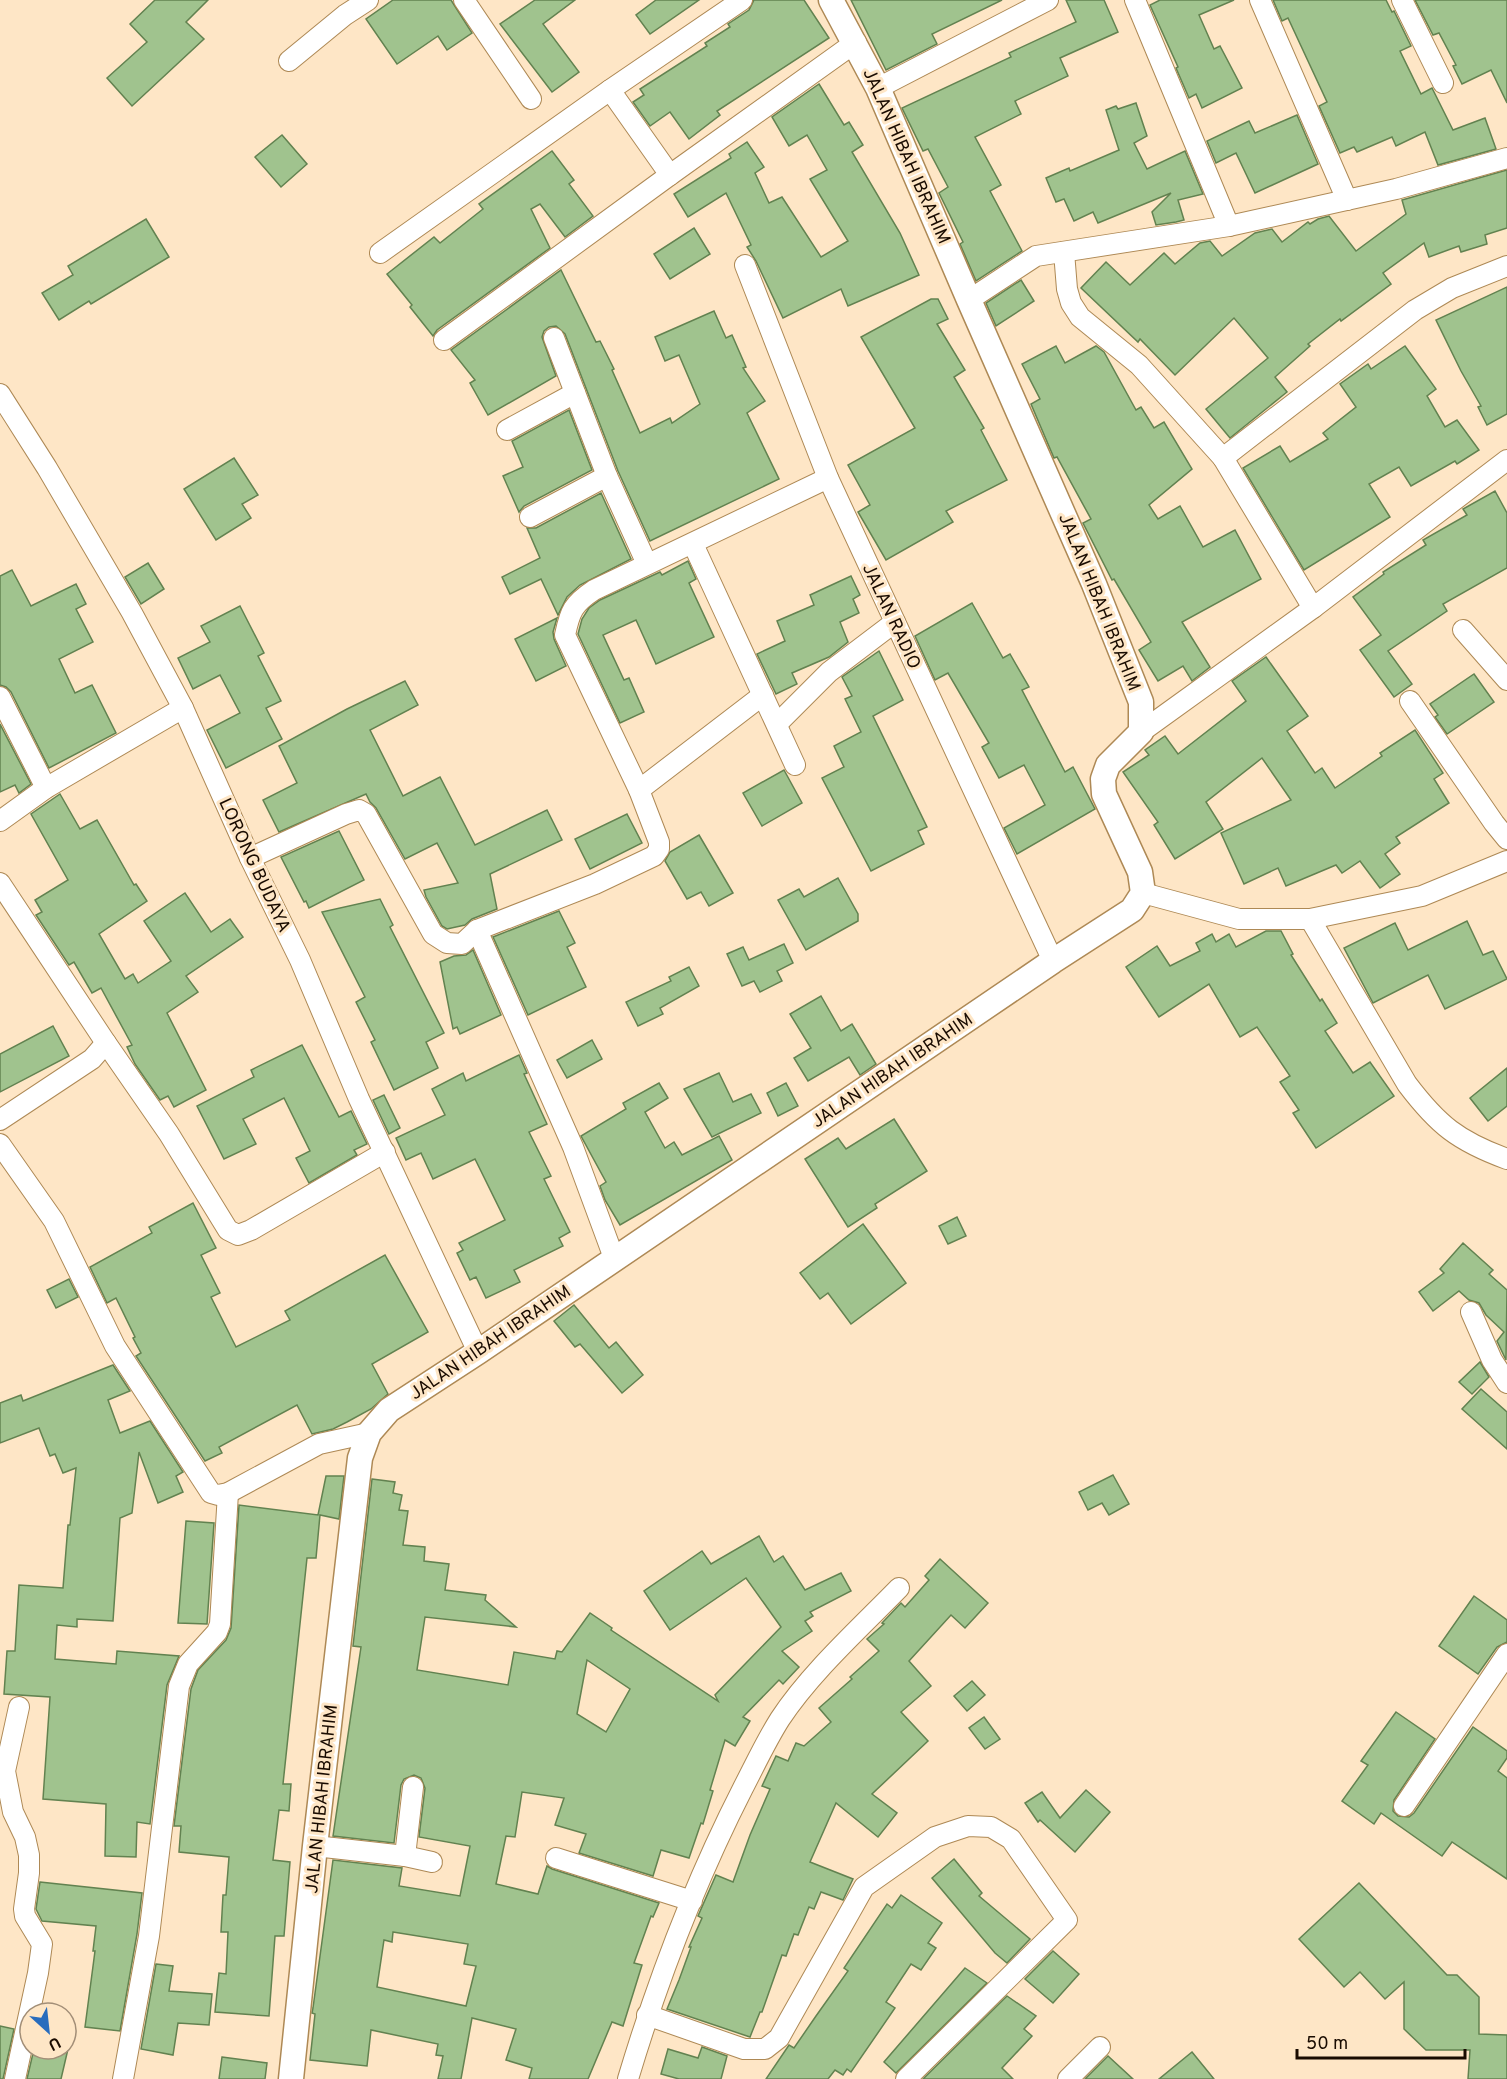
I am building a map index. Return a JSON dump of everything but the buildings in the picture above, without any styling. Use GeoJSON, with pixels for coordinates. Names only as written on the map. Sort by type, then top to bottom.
{"type":"FeatureCollection","features":[{"type":"Feature","properties":{"kind":"street"},"geometry":{"type":"LineString","coordinates":[[289,61],[345,15],[368,0]]}},
{"type":"Feature","properties":{"kind":"street"},"geometry":{"type":"LineString","coordinates":[[464,0],[531,99]]}},
{"type":"Feature","properties":{"kind":"street"},"geometry":{"type":"LineString","coordinates":[[380,254],[610,90],[742,0]]}},
{"type":"Feature","properties":{"kind":"street","name":"JALAN HIBAH IBRAHIM"},"geometry":{"type":"LineString","coordinates":[[831,0],[856,42],[878,88],[1102,605],[1141,702],[1141,732]]}},
{"type":"Feature","properties":{"kind":"street"},"geometry":{"type":"LineString","coordinates":[[878,88],[1048,0]]}},
{"type":"Feature","properties":{"kind":"street"},"geometry":{"type":"LineString","coordinates":[[1135,0],[1229,226]]}},
{"type":"Feature","properties":{"kind":"street"},"geometry":{"type":"LineString","coordinates":[[1260,0],[1347,200]]}},
{"type":"Feature","properties":{"kind":"street"},"geometry":{"type":"LineString","coordinates":[[1402,0],[1443,83]]}},
{"type":"Feature","properties":{"kind":"street"},"geometry":{"type":"LineString","coordinates":[[444,340],[856,42]]}},
{"type":"Feature","properties":{"kind":"street"},"geometry":{"type":"LineString","coordinates":[[610,90],[670,175]]}},
{"type":"Feature","properties":{"kind":"street"},"geometry":{"type":"LineString","coordinates":[[969,300],[1036,256],[1229,226],[1396,189],[1507,159]]}},
{"type":"Feature","properties":{"kind":"street"},"geometry":{"type":"LineString","coordinates":[[1064,252],[1067,289],[1071,303],[1080,317],[1139,365],[1223,458],[1313,608]]}},
{"type":"Feature","properties":{"kind":"street","name":"JALAN RADIO"},"geometry":{"type":"LineString","coordinates":[[745,265],[828,478],[1053,961]]}},
{"type":"Feature","properties":{"kind":"street"},"geometry":{"type":"LineString","coordinates":[[1223,458],[1415,310],[1452,288],[1507,266]]}},
{"type":"Feature","properties":{"kind":"street"},"geometry":{"type":"LineString","coordinates":[[554,338],[607,476],[647,564]]}},
{"type":"Feature","properties":{"kind":"street"},"geometry":{"type":"LineString","coordinates":[[507,430],[575,393]]}},
{"type":"Feature","properties":{"kind":"street","name":"LORONG BUDAYA"},"geometry":{"type":"LineString","coordinates":[[0,394],[127,603],[183,708],[250,858],[300,960],[358,1099],[478,1352]]}},
{"type":"Feature","properties":{"kind":"street"},"geometry":{"type":"LineString","coordinates":[[1507,460],[1313,608],[1141,732],[1108,765],[1103,779],[1104,794],[1140,873],[1143,893],[1239,919],[1310,919],[1422,896],[1507,861]]}},
{"type":"Feature","properties":{"kind":"street"},"geometry":{"type":"LineString","coordinates":[[530,517],[607,476]]}},
{"type":"Feature","properties":{"kind":"street"},"geometry":{"type":"LineString","coordinates":[[250,858],[359,810],[366,814],[433,934],[447,943],[462,944],[477,930],[595,884],[654,856],[659,849],[659,842],[639,790],[566,635],[569,613],[580,600],[594,590],[828,478]]}},
{"type":"Feature","properties":{"kind":"street"},"geometry":{"type":"LineString","coordinates":[[693,544],[795,765]]}},
{"type":"Feature","properties":{"kind":"street"},"geometry":{"type":"LineString","coordinates":[[777,724],[829,672],[895,622]]}},
{"type":"Feature","properties":{"kind":"street"},"geometry":{"type":"LineString","coordinates":[[1463,630],[1507,680]]}},
{"type":"Feature","properties":{"kind":"street"},"geometry":{"type":"LineString","coordinates":[[639,790],[763,694]]}},
{"type":"Feature","properties":{"kind":"street"},"geometry":{"type":"LineString","coordinates":[[0,697],[46,788]]}},
{"type":"Feature","properties":{"kind":"street"},"geometry":{"type":"LineString","coordinates":[[1410,701],[1487,814],[1507,839]]}},
{"type":"Feature","properties":{"kind":"street"},"geometry":{"type":"LineString","coordinates":[[0,821],[46,788],[183,708]]}},
{"type":"Feature","properties":{"kind":"street"},"geometry":{"type":"LineString","coordinates":[[0,883],[169,1134],[228,1230],[233,1234],[238,1235],[251,1230],[385,1152]]}},
{"type":"Feature","properties":{"kind":"street","name":"JALAN HIBAH IBRAHIM"},"geometry":{"type":"LineString","coordinates":[[291,2079],[315,1846],[360,1458],[369,1433],[389,1410],[1132,910],[1143,893]]}},
{"type":"Feature","properties":{"kind":"street"},"geometry":{"type":"LineString","coordinates":[[1310,919],[1407,1084],[1425,1107],[1442,1125],[1477,1148],[1507,1159]]}},
{"type":"Feature","properties":{"kind":"street"},"geometry":{"type":"LineString","coordinates":[[477,930],[573,1147],[614,1258]]}},
{"type":"Feature","properties":{"kind":"street"},"geometry":{"type":"LineString","coordinates":[[0,1120],[92,1059],[106,1043]]}},
{"type":"Feature","properties":{"kind":"street"},"geometry":{"type":"LineString","coordinates":[[0,1144],[54,1221],[115,1346],[211,1493],[218,1495],[228,1493],[319,1444],[369,1433]]}},
{"type":"Feature","properties":{"kind":"street"},"geometry":{"type":"LineString","coordinates":[[1471,1312],[1492,1360],[1507,1383]]}},
{"type":"Feature","properties":{"kind":"street"},"geometry":{"type":"LineString","coordinates":[[123,2079],[149,1936],[179,1686],[188,1664],[217,1632],[220,1624],[228,1493]]}},
{"type":"Feature","properties":{"kind":"street"},"geometry":{"type":"LineString","coordinates":[[628,2079],[647,2015],[720,1833],[780,1719],[809,1682],[899,1588]]}},
{"type":"Feature","properties":{"kind":"street"},"geometry":{"type":"LineString","coordinates":[[1404,1806],[1507,1654]]}},
{"type":"Feature","properties":{"kind":"street"},"geometry":{"type":"LineString","coordinates":[[15,2079],[42,1944],[25,1916],[29,1855],[25,1837],[13,1812],[4,1771],[19,1707]]}},
{"type":"Feature","properties":{"kind":"street"},"geometry":{"type":"LineString","coordinates":[[405,1856],[413,1787]]}},
{"type":"Feature","properties":{"kind":"street"},"geometry":{"type":"LineString","coordinates":[[647,2015],[744,2049],[765,2049],[779,2038],[864,1887],[935,1837],[968,1826],[992,1827],[1011,1839],[1067,1920],[906,2079]]}},
{"type":"Feature","properties":{"kind":"street"},"geometry":{"type":"LineString","coordinates":[[315,1846],[405,1856],[432,1862]]}},
{"type":"Feature","properties":{"kind":"street"},"geometry":{"type":"LineString","coordinates":[[556,1858],[692,1901]]}},
{"type":"Feature","properties":{"kind":"street"},"geometry":{"type":"LineString","coordinates":[[1068,2079],[1100,2047]]}}]}
